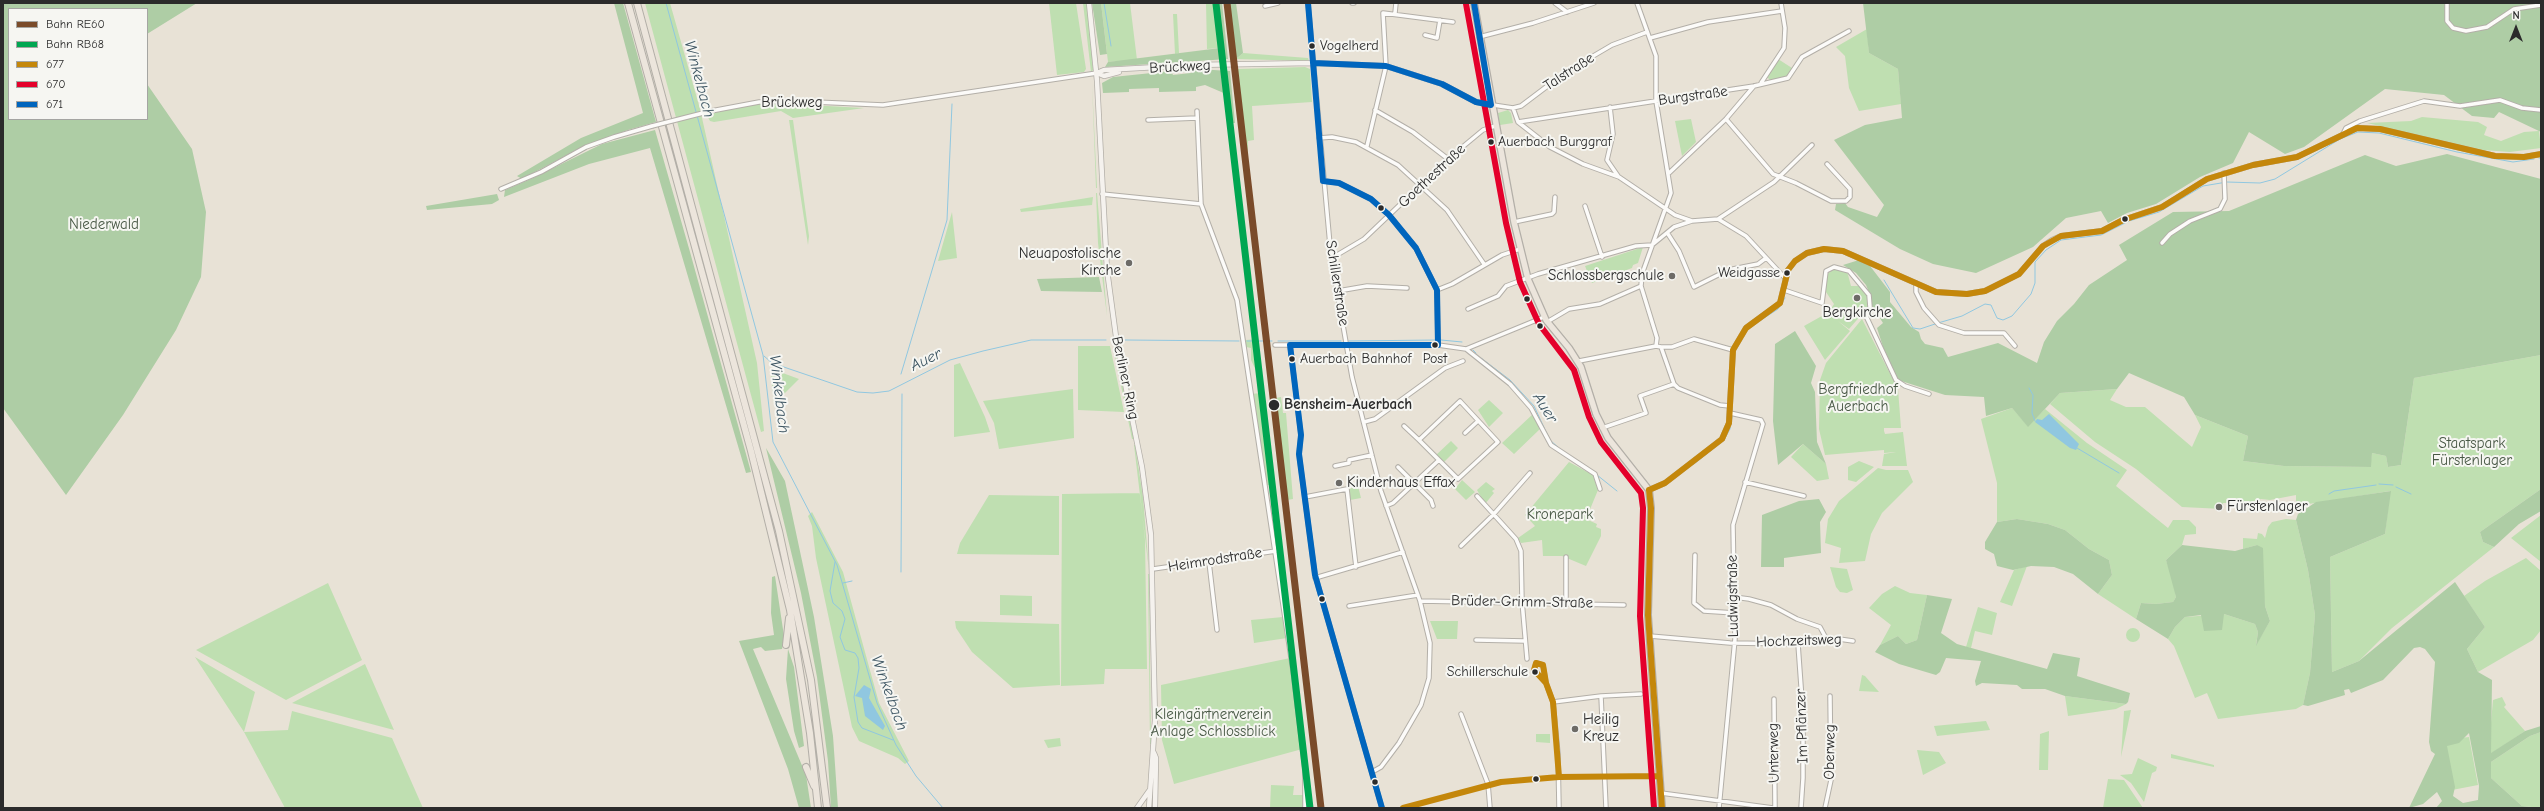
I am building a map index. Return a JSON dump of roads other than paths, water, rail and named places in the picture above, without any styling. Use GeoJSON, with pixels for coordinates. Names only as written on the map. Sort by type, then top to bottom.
{"type":"FeatureCollection","features":[{"type":"Feature","properties":{"kind":"highway"},"geometry":{"type":"LineString","coordinates":[[628,3],[751,451],[790,610],[803,680],[818,808]]}},
{"type":"Feature","properties":{"kind":"highway"},"geometry":{"type":"LineString","coordinates":[[637,3],[684,181],[747,404],[790,574],[811,680],[827,808]]}},
{"type":"Feature","properties":{"kind":"highway"},"geometry":{"type":"LineString","coordinates":[[786,645],[790,610]]}},
{"type":"Feature","properties":{"kind":"highway"},"geometry":{"type":"LineString","coordinates":[[806,767],[817,795]]}},
{"type":"Feature","properties":{"kind":"main road"},"geometry":{"type":"LineString","coordinates":[[1474,3],[1495,126],[1514,222],[1528,278],[1546,319],[1578,361],[1602,428],[1614,447],[1649,490],[1648,606],[1662,808]]}},
{"type":"Feature","properties":{"kind":"street","name":"Berliner Ring"},"geometry":{"type":"LineString","coordinates":[[1089,3],[1097,73],[1106,258],[1113,318],[1142,467],[1153,569],[1154,752],[1156,758],[1155,808]]}},
{"type":"Feature","properties":{"kind":"street"},"geometry":{"type":"LineString","coordinates":[[1265,6],[1278,3]]}},
{"type":"Feature","properties":{"kind":"street","name":"Schillerstraße"},"geometry":{"type":"LineString","coordinates":[[1308,3],[1319,138],[1331,256],[1352,377],[1386,506],[1420,601],[1430,643],[1431,663],[1426,691],[1414,721],[1400,743],[1381,767],[1372,772]]}},
{"type":"Feature","properties":{"kind":"street"},"geometry":{"type":"LineString","coordinates":[[1395,13],[1396,3]]}},
{"type":"Feature","properties":{"kind":"street"},"geometry":{"type":"LineString","coordinates":[[1555,3],[1567,12]]}},
{"type":"Feature","properties":{"kind":"street"},"geometry":{"type":"LineString","coordinates":[[1479,37],[1594,3]]}},
{"type":"Feature","properties":{"kind":"street"},"geometry":{"type":"LineString","coordinates":[[1638,3],[1650,38],[1657,68],[1656,101],[1671,193],[1642,274],[1641,286],[1657,338],[1656,346]]}},
{"type":"Feature","properties":{"kind":"street"},"geometry":{"type":"LineString","coordinates":[[1761,83],[1784,48],[1785,28],[1781,3]]}},
{"type":"Feature","properties":{"kind":"street"},"geometry":{"type":"LineString","coordinates":[[2447,3],[2445,16],[2447,21],[2453,28],[2466,31],[2487,27],[2514,9],[2541,5]]}},
{"type":"Feature","properties":{"kind":"street"},"geometry":{"type":"LineString","coordinates":[[1650,38],[1708,22],[1782,10]]}},
{"type":"Feature","properties":{"kind":"street"},"geometry":{"type":"LineString","coordinates":[[1367,146],[1386,66],[1381,16],[1384,12],[1454,22]]}},
{"type":"Feature","properties":{"kind":"street"},"geometry":{"type":"LineString","coordinates":[[1425,35],[1437,38],[1440,20]]}},
{"type":"Feature","properties":{"kind":"street","name":"Burgstraße"},"geometry":{"type":"LineString","coordinates":[[1518,122],[1754,86],[1761,83],[1788,78],[1799,59],[1849,31]]}},
{"type":"Feature","properties":{"kind":"street","name":"Talstraße"},"geometry":{"type":"LineString","coordinates":[[1513,108],[1524,104],[1566,72],[1612,45],[1647,32]]}},
{"type":"Feature","properties":{"kind":"street","name":"Brückweg"},"geometry":{"type":"LineString","coordinates":[[501,189],[541,172],[586,148],[614,136],[711,111],[759,102],[792,101],[883,105],[1097,73],[1104,70],[1246,64],[1313,63],[1386,66],[1442,84],[1476,102],[1492,105]]}},
{"type":"Feature","properties":{"kind":"street"},"geometry":{"type":"LineString","coordinates":[[1668,174],[1726,119],[1754,86]]}},
{"type":"Feature","properties":{"kind":"street"},"geometry":{"type":"LineString","coordinates":[[2343,134],[2346,128],[2360,120],[2424,101],[2460,106],[2500,100],[2522,108],[2541,110]]}},
{"type":"Feature","properties":{"kind":"street"},"geometry":{"type":"LineString","coordinates":[[1492,105],[1513,108],[1518,122],[1550,147],[1583,164],[1619,177],[1666,210],[1692,221]]}},
{"type":"Feature","properties":{"kind":"street"},"geometry":{"type":"LineString","coordinates":[[1610,107],[1613,134],[1607,160],[1619,177]]}},
{"type":"Feature","properties":{"kind":"street"},"geometry":{"type":"LineString","coordinates":[[1375,110],[1413,132],[1448,159]]}},
{"type":"Feature","properties":{"kind":"street"},"geometry":{"type":"LineString","coordinates":[[1197,111],[1201,204],[1234,287],[1276,550],[1305,770],[1305,808]]}},
{"type":"Feature","properties":{"kind":"street"},"geometry":{"type":"LineString","coordinates":[[1148,120],[1197,118]]}},
{"type":"Feature","properties":{"kind":"street"},"geometry":{"type":"LineString","coordinates":[[1726,119],[1769,171],[1777,177],[1796,183],[1831,201],[1846,201],[1850,197],[1850,189],[1827,164]]}},
{"type":"Feature","properties":{"kind":"street","name":"Goethestraße"},"geometry":{"type":"LineString","coordinates":[[1331,256],[1337,255],[1364,239],[1448,159],[1483,130],[1495,126]]}},
{"type":"Feature","properties":{"kind":"street"},"geometry":{"type":"LineString","coordinates":[[1649,490],[1665,483],[1722,439],[1727,431],[1730,413],[1733,350],[1746,328],[1777,306],[1784,290],[1785,278],[1791,265],[1800,257],[1815,251],[1835,250],[1851,254],[1936,292],[1952,295],[1985,291],[2019,274],[2043,246],[2061,236],[2102,231],[2123,220],[2162,207],[2190,188],[2224,173],[2297,157],[2358,128],[2374,128],[2495,156],[2524,157],[2541,154]]}},
{"type":"Feature","properties":{"kind":"street"},"geometry":{"type":"LineString","coordinates":[[1319,138],[1346,139],[1367,146],[1398,165],[1422,185],[1460,226],[1484,264]]}},
{"type":"Feature","properties":{"kind":"street"},"geometry":{"type":"LineString","coordinates":[[1468,309],[1498,296],[1506,286],[1636,246],[1652,245],[1668,234],[1674,227],[1692,221],[1718,218],[1774,182],[1777,177],[1812,145]]}},
{"type":"Feature","properties":{"kind":"street"},"geometry":{"type":"LineString","coordinates":[[2162,244],[2170,234],[2190,221],[2220,209],[2224,202],[2224,173]]}},
{"type":"Feature","properties":{"kind":"street"},"geometry":{"type":"LineString","coordinates":[[1324,181],[1354,189],[1371,199],[1389,215],[1416,248],[1437,290],[1438,345]]}},
{"type":"Feature","properties":{"kind":"street"},"geometry":{"type":"LineString","coordinates":[[1102,194],[1201,204]]}},
{"type":"Feature","properties":{"kind":"street"},"geometry":{"type":"LineString","coordinates":[[1514,222],[1552,214],[1554,212],[1555,197]]}},
{"type":"Feature","properties":{"kind":"street"},"geometry":{"type":"LineString","coordinates":[[1585,206],[1602,257]]}},
{"type":"Feature","properties":{"kind":"street"},"geometry":{"type":"LineString","coordinates":[[1718,218],[1746,236],[1785,278]]}},
{"type":"Feature","properties":{"kind":"street"},"geometry":{"type":"LineString","coordinates":[[1668,234],[1679,251],[1694,287],[1728,270],[1750,266],[1766,258]]}},
{"type":"Feature","properties":{"kind":"street"},"geometry":{"type":"LineString","coordinates":[[1437,290],[1452,284],[1484,264],[1502,255],[1520,249]]}},
{"type":"Feature","properties":{"kind":"street"},"geometry":{"type":"LineString","coordinates":[[1784,290],[1822,303],[1826,271],[1834,267],[1849,271],[1869,295],[1870,307],[1866,316],[1896,380],[1905,386],[1929,394]]}},
{"type":"Feature","properties":{"kind":"street"},"geometry":{"type":"LineString","coordinates":[[1916,283],[1919,297],[1937,323],[1964,333],[2004,333],[2015,346]]}},
{"type":"Feature","properties":{"kind":"street"},"geometry":{"type":"LineString","coordinates":[[1338,291],[1367,286],[1407,288]]}},
{"type":"Feature","properties":{"kind":"street"},"geometry":{"type":"LineString","coordinates":[[1275,345],[1438,345],[1466,349],[1569,309],[1600,304],[1641,286]]}},
{"type":"Feature","properties":{"kind":"street"},"geometry":{"type":"LineString","coordinates":[[1578,361],[1649,345],[1661,347],[1672,346],[1694,339],[1733,350]]}},
{"type":"Feature","properties":{"kind":"street"},"geometry":{"type":"LineString","coordinates":[[1290,345],[1299,415],[1299,454],[1315,578],[1382,808]]}},
{"type":"Feature","properties":{"kind":"street"},"geometry":{"type":"LineString","coordinates":[[1661,347],[1674,384],[1678,388],[1720,404],[1730,406]]}},
{"type":"Feature","properties":{"kind":"street"},"geometry":{"type":"LineString","coordinates":[[1466,349],[1510,384],[1531,408],[1551,445],[1595,474],[1600,489]]}},
{"type":"Feature","properties":{"kind":"street"},"geometry":{"type":"LineString","coordinates":[[1364,422],[1375,420],[1445,368],[1462,361]]}},
{"type":"Feature","properties":{"kind":"street"},"geometry":{"type":"LineString","coordinates":[[1602,428],[1646,414],[1640,396],[1674,384]]}},
{"type":"Feature","properties":{"kind":"street"},"geometry":{"type":"LineString","coordinates":[[1404,426],[1458,479],[1498,442],[1460,401],[1419,440]]}},
{"type":"Feature","properties":{"kind":"street","name":"Ludwigstraße"},"geometry":{"type":"LineString","coordinates":[[1719,808],[1734,643],[1735,613],[1733,525],[1763,422],[1730,413]]}},
{"type":"Feature","properties":{"kind":"street"},"geometry":{"type":"LineString","coordinates":[[1466,433],[1478,421]]}},
{"type":"Feature","properties":{"kind":"street"},"geometry":{"type":"LineString","coordinates":[[1335,466],[1349,463],[1349,460],[1372,455]]}},
{"type":"Feature","properties":{"kind":"street"},"geometry":{"type":"LineString","coordinates":[[1386,506],[1393,503],[1439,460]]}},
{"type":"Feature","properties":{"kind":"street"},"geometry":{"type":"LineString","coordinates":[[1398,467],[1414,483],[1433,506]]}},
{"type":"Feature","properties":{"kind":"street"},"geometry":{"type":"LineString","coordinates":[[1461,546],[1492,515],[1530,473]]}},
{"type":"Feature","properties":{"kind":"street"},"geometry":{"type":"LineString","coordinates":[[1745,482],[1804,496]]}},
{"type":"Feature","properties":{"kind":"street"},"geometry":{"type":"LineString","coordinates":[[1305,497],[1347,490],[1356,567]]}},
{"type":"Feature","properties":{"kind":"street"},"geometry":{"type":"LineString","coordinates":[[1477,496],[1492,515],[1516,540],[1521,551],[1522,601],[1527,659]]}},
{"type":"Feature","properties":{"kind":"street","name":"Heimrodstraße"},"geometry":{"type":"LineString","coordinates":[[1153,569],[1209,562],[1276,550]]}},
{"type":"Feature","properties":{"kind":"street"},"geometry":{"type":"LineString","coordinates":[[1315,578],[1403,552]]}},
{"type":"Feature","properties":{"kind":"street"},"geometry":{"type":"LineString","coordinates":[[1695,555],[1694,603],[1704,611],[1735,613]]}},
{"type":"Feature","properties":{"kind":"street"},"geometry":{"type":"LineString","coordinates":[[1566,557],[1566,603]]}},
{"type":"Feature","properties":{"kind":"street"},"geometry":{"type":"LineString","coordinates":[[1209,562],[1217,630]]}},
{"type":"Feature","properties":{"kind":"street"},"geometry":{"type":"LineString","coordinates":[[1349,606],[1418,595]]}},
{"type":"Feature","properties":{"kind":"street"},"geometry":{"type":"LineString","coordinates":[[1734,597],[1749,598],[1771,605],[1797,619],[1820,627],[1827,640]]}},
{"type":"Feature","properties":{"kind":"street","name":"Brüder-Grimm-Straße"},"geometry":{"type":"LineString","coordinates":[[1420,601],[1522,601],[1624,605]]}},
{"type":"Feature","properties":{"kind":"street","name":"Hochzeitsweg"},"geometry":{"type":"LineString","coordinates":[[1650,636],[1734,643],[1798,644],[1845,639],[1853,641]]}},
{"type":"Feature","properties":{"kind":"street"},"geometry":{"type":"LineString","coordinates":[[1476,640],[1525,641]]}},
{"type":"Feature","properties":{"kind":"street","name":"Im Pflänzer"},"geometry":{"type":"LineString","coordinates":[[1798,644],[1803,714],[1803,778],[1801,808]]}},
{"type":"Feature","properties":{"kind":"street"},"geometry":{"type":"LineString","coordinates":[[1546,683],[1534,670],[1536,663],[1543,665],[1546,683],[1553,702],[1559,776],[1559,808]]}},
{"type":"Feature","properties":{"kind":"street"},"geometry":{"type":"LineString","coordinates":[[1553,702],[1601,696],[1642,694]]}},
{"type":"Feature","properties":{"kind":"street"},"geometry":{"type":"LineString","coordinates":[[1601,696],[1606,808]]}},
{"type":"Feature","properties":{"kind":"street","name":"Oberweg"},"geometry":{"type":"LineString","coordinates":[[1825,808],[1831,780],[1830,696]]}},
{"type":"Feature","properties":{"kind":"street","name":"Unterweg"},"geometry":{"type":"LineString","coordinates":[[1774,699],[1774,808]]}},
{"type":"Feature","properties":{"kind":"street"},"geometry":{"type":"LineString","coordinates":[[1461,714],[1488,784],[1490,808]]}},
{"type":"Feature","properties":{"kind":"street","name":"Berliner Ring"},"geometry":{"type":"LineString","coordinates":[[1149,808],[1152,758],[1154,752]]}},
{"type":"Feature","properties":{"kind":"street"},"geometry":{"type":"LineString","coordinates":[[1137,808],[1146,798],[1150,788]]}},
{"type":"Feature","properties":{"kind":"street"},"geometry":{"type":"LineString","coordinates":[[1661,794],[1774,808]]}},
{"type":"Feature","properties":{"kind":"water"},"geometry":{"type":"Polygon","coordinates":[[[2049,414],[2079,444],[2076,450],[2070,448],[2035,422],[2037,419],[2042,420],[2049,414]]]}},
{"type":"Feature","properties":{"kind":"water"},"geometry":{"type":"Polygon","coordinates":[[[864,685],[871,689],[869,698],[885,726],[883,730],[865,716],[862,698],[855,696],[864,685]]]}},
{"type":"Feature","properties":{"kind":"waterway","name":"Winkelbach"},"geometry":{"type":"LineString","coordinates":[[666,3],[763,355],[773,442],[837,565],[877,703],[896,745],[916,776],[943,808]]}},
{"type":"Feature","properties":{"kind":"waterway"},"geometry":{"type":"LineString","coordinates":[[1104,3],[1111,46]]}},
{"type":"Feature","properties":{"kind":"waterway"},"geometry":{"type":"LineString","coordinates":[[901,374],[947,220],[952,104]]}},
{"type":"Feature","properties":{"kind":"waterway"},"geometry":{"type":"LineString","coordinates":[[1938,323],[1962,316],[1985,304],[1991,305],[1997,318],[2003,320],[2012,316],[2031,294],[2035,283],[2035,262],[2046,250],[2061,240],[2101,235],[2129,221],[2159,212],[2203,186],[2227,182],[2260,183],[2275,179],[2340,139],[2358,132],[2379,133],[2457,152],[2513,162],[2534,159]]}},
{"type":"Feature","properties":{"kind":"waterway"},"geometry":{"type":"LineString","coordinates":[[1884,280],[1913,328],[1920,329],[1935,324]]}},
{"type":"Feature","properties":{"kind":"waterway","name":"Auer"},"geometry":{"type":"LineString","coordinates":[[1758,322],[1778,309],[1785,298]]}},
{"type":"Feature","properties":{"kind":"waterway","name":"Auer"},"geometry":{"type":"LineString","coordinates":[[764,356],[772,363],[857,392],[873,393],[889,391],[950,360],[1031,340],[1106,340]]}},
{"type":"Feature","properties":{"kind":"waterway","name":"Auer"},"geometry":{"type":"LineString","coordinates":[[1125,340],[1239,341]]}},
{"type":"Feature","properties":{"kind":"waterway","name":"Auer"},"geometry":{"type":"LineString","coordinates":[[1349,341],[1436,340]]}},
{"type":"Feature","properties":{"kind":"waterway","name":"Auer"},"geometry":{"type":"LineString","coordinates":[[1441,340],[1462,342]]}},
{"type":"Feature","properties":{"kind":"waterway","name":"Auer"},"geometry":{"type":"LineString","coordinates":[[1247,341],[1272,341]]}},
{"type":"Feature","properties":{"kind":"waterway","name":"Auer"},"geometry":{"type":"LineString","coordinates":[[1278,341],[1341,341]]}},
{"type":"Feature","properties":{"kind":"waterway","name":"Auer"},"geometry":{"type":"LineString","coordinates":[[1473,350],[1476,353]]}},
{"type":"Feature","properties":{"kind":"waterway","name":"Auer"},"geometry":{"type":"LineString","coordinates":[[1481,358],[1510,380],[1534,406],[1548,436]]}},
{"type":"Feature","properties":{"kind":"waterway"},"geometry":{"type":"LineString","coordinates":[[2029,388],[2033,395],[2032,413],[2035,421]]}},
{"type":"Feature","properties":{"kind":"waterway"},"geometry":{"type":"LineString","coordinates":[[901,572],[902,394]]}},
{"type":"Feature","properties":{"kind":"waterway","name":"Auer"},"geometry":{"type":"LineString","coordinates":[[1732,404],[1732,409]]}},
{"type":"Feature","properties":{"kind":"waterway","name":"Auer"},"geometry":{"type":"LineString","coordinates":[[1694,464],[1724,440],[1730,429],[1732,417]]}},
{"type":"Feature","properties":{"kind":"waterway","name":"Auer"},"geometry":{"type":"LineString","coordinates":[[1551,441],[1559,448]]}},
{"type":"Feature","properties":{"kind":"waterway"},"geometry":{"type":"LineString","coordinates":[[2077,448],[2119,473]]}},
{"type":"Feature","properties":{"kind":"waterway","name":"Auer"},"geometry":{"type":"LineString","coordinates":[[1597,475],[1617,491]]}},
{"type":"Feature","properties":{"kind":"waterway"},"geometry":{"type":"LineString","coordinates":[[2379,484],[2393,485]]}},
{"type":"Feature","properties":{"kind":"waterway"},"geometry":{"type":"LineString","coordinates":[[2329,494],[2334,491],[2376,485]]}},
{"type":"Feature","properties":{"kind":"waterway"},"geometry":{"type":"LineString","coordinates":[[2396,487],[2411,494]]}},
{"type":"Feature","properties":{"kind":"waterway"},"geometry":{"type":"LineString","coordinates":[[835,562],[830,591],[833,603],[842,611],[845,619],[840,637],[845,650],[855,653],[858,658],[859,668],[854,697],[858,722],[862,728],[893,740]]}},
{"type":"Feature","properties":{"kind":"waterway"},"geometry":{"type":"LineString","coordinates":[[843,583],[852,581]]}},
{"type":"Feature","properties":{"kind":"rail line","name":"RE60"},"geometry":{"type":"LineString","coordinates":[[1227,3],[1321,808]]}},
{"type":"Feature","properties":{"kind":"rail line","name":"RB68"},"geometry":{"type":"LineString","coordinates":[[1216,4],[1310,808]]}},
{"type":"Feature","properties":{"kind":"place","name":"Vogelherd"},"geometry":{"type":"Point","coordinates":[1312,46]}},
{"type":"Feature","properties":{"kind":"place","name":"Auerbach Burggraf"},"geometry":{"type":"Point","coordinates":[1491,142]}},
{"type":"Feature","properties":{"kind":"place","name":"Neuapostolische Kirche"},"geometry":{"type":"Point","coordinates":[1129,263]}},
{"type":"Feature","properties":{"kind":"place","name":"Weidgasse"},"geometry":{"type":"Point","coordinates":[1787,273]}},
{"type":"Feature","properties":{"kind":"place","name":"Schlossbergschule"},"geometry":{"type":"Point","coordinates":[1672,276]}},
{"type":"Feature","properties":{"kind":"place","name":"Bergkirche"},"geometry":{"type":"Point","coordinates":[1857,298]}},
{"type":"Feature","properties":{"kind":"place","name":"Post"},"geometry":{"type":"Point","coordinates":[1435,345]}},
{"type":"Feature","properties":{"kind":"place","name":"Auerbach Bahnhof"},"geometry":{"type":"Point","coordinates":[1292,359]}},
{"type":"Feature","properties":{"kind":"place","name":"Bensheim-Auerbach"},"geometry":{"type":"Point","coordinates":[1274,405]}},
{"type":"Feature","properties":{"kind":"place","name":"Kinderhaus Effax"},"geometry":{"type":"Point","coordinates":[1339,483]}},
{"type":"Feature","properties":{"kind":"place","name":"Fürstenlager"},"geometry":{"type":"Point","coordinates":[2219,507]}},
{"type":"Feature","properties":{"kind":"place","name":"Schillerschule"},"geometry":{"type":"Point","coordinates":[1535,672]}},
{"type":"Feature","properties":{"kind":"place","name":"Heilig Kreuz"},"geometry":{"type":"Point","coordinates":[1575,729]}},
{"type":"Feature","properties":{"kind":"park label","name":"Niederwald"},"geometry":{"type":"Point","coordinates":[104,225]}},
{"type":"Feature","properties":{"kind":"park label","name":"Bergfriedhof Auerbach"},"geometry":{"type":"Point","coordinates":[1858,398]}},
{"type":"Feature","properties":{"kind":"park label","name":"Staatspark Fürstenlager"},"geometry":{"type":"Point","coordinates":[2472,452]}},
{"type":"Feature","properties":{"kind":"park label","name":"Kronepark"},"geometry":{"type":"Point","coordinates":[1560,515]}},
{"type":"Feature","properties":{"kind":"park label","name":"Kleingärtnerverein Anlage Schlossblick"},"geometry":{"type":"Point","coordinates":[1213,724]}}]}
